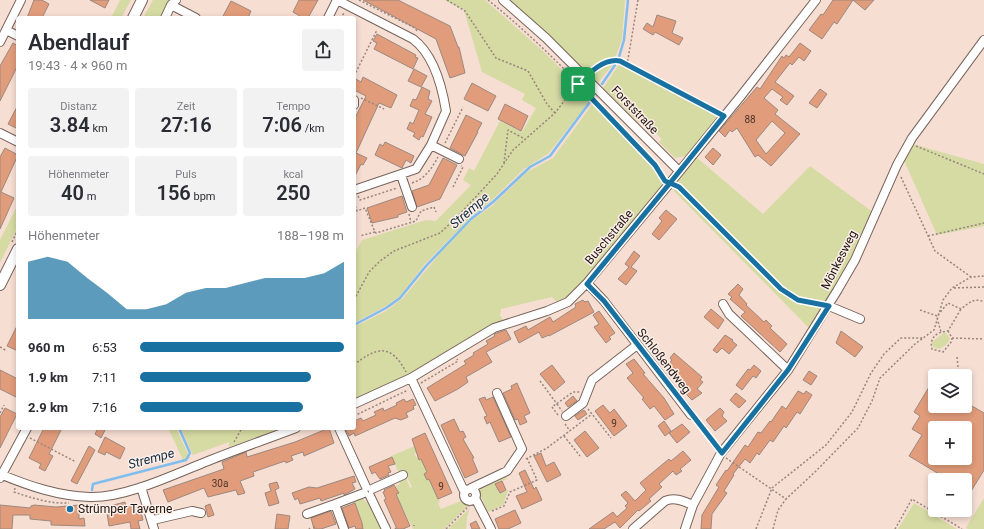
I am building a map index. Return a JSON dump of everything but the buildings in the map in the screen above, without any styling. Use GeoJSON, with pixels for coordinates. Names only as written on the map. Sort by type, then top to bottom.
{"type":"FeatureCollection","features":[{"type":"Feature","properties":{"kind":"main road"},"geometry":{"type":"LineString","coordinates":[[134,16],[142,0]]}},
{"type":"Feature","properties":{"kind":"main road"},"geometry":{"type":"LineString","coordinates":[[0,285],[16,253]]}},
{"type":"Feature","properties":{"kind":"street"},"geometry":{"type":"LineString","coordinates":[[0,42],[21,0]]}},
{"type":"Feature","properties":{"kind":"street"},"geometry":{"type":"LineString","coordinates":[[329,16],[337,0],[422,45],[429,55],[446,111],[420,166],[412,172],[356,189]]}},
{"type":"Feature","properties":{"kind":"street","name":"Forststraße"},"geometry":{"type":"LineString","coordinates":[[503,0],[585,76],[679,171]]}},
{"type":"Feature","properties":{"kind":"street","name":"Buschstraße"},"geometry":{"type":"LineString","coordinates":[[356,403],[411,378],[494,328],[547,311],[568,302],[587,284],[670,183],[816,0]]}},
{"type":"Feature","properties":{"kind":"street"},"geometry":{"type":"LineString","coordinates":[[166,16],[174,3],[193,16]]}},
{"type":"Feature","properties":{"kind":"street"},"geometry":{"type":"LineString","coordinates":[[6,30],[16,35]]}},
{"type":"Feature","properties":{"kind":"street","name":"Mönkesweg"},"geometry":{"type":"LineString","coordinates":[[685,529],[693,505],[722,453],[788,370],[829,306],[855,260],[909,142],[922,122],[984,40]]}},
{"type":"Feature","properties":{"kind":"street"},"geometry":{"type":"LineString","coordinates":[[0,133],[16,141]]}},
{"type":"Feature","properties":{"kind":"street"},"geometry":{"type":"LineString","coordinates":[[431,145],[458,162]]}},
{"type":"Feature","properties":{"kind":"street"},"geometry":{"type":"LineString","coordinates":[[401,175],[412,207]]}},
{"type":"Feature","properties":{"kind":"street","name":"Schloßendweg"},"geometry":{"type":"LineString","coordinates":[[587,284],[604,301],[691,415]]}},
{"type":"Feature","properties":{"kind":"street"},"geometry":{"type":"LineString","coordinates":[[723,304],[729,314],[788,370]]}},
{"type":"Feature","properties":{"kind":"street"},"geometry":{"type":"LineString","coordinates":[[829,306],[860,319]]}},
{"type":"Feature","properties":{"kind":"street"},"geometry":{"type":"LineString","coordinates":[[566,416],[583,403],[592,380],[637,345]]}},
{"type":"Feature","properties":{"kind":"street"},"geometry":{"type":"LineString","coordinates":[[411,378],[468,490]]}},
{"type":"Feature","properties":{"kind":"street"},"geometry":{"type":"LineString","coordinates":[[491,529],[474,499],[464,499],[468,490],[507,471],[522,449],[497,393]]}},
{"type":"Feature","properties":{"kind":"street"},"geometry":{"type":"LineString","coordinates":[[28,431],[1,475],[60,494],[91,497],[141,487],[291,430]]}},
{"type":"Feature","properties":{"kind":"street"},"geometry":{"type":"LineString","coordinates":[[340,430],[386,529]]}},
{"type":"Feature","properties":{"kind":"street"},"geometry":{"type":"LineString","coordinates":[[306,514],[368,492],[403,475]]}},
{"type":"Feature","properties":{"kind":"street"},"geometry":{"type":"LineString","coordinates":[[141,487],[153,520],[154,529]]}},
{"type":"Feature","properties":{"kind":"street"},"geometry":{"type":"LineString","coordinates":[[633,529],[665,501],[670,499],[679,500],[693,505]]}},
{"type":"Feature","properties":{"kind":"street"},"geometry":{"type":"LineString","coordinates":[[335,504],[344,529]]}},
{"type":"Feature","properties":{"kind":"street"},"geometry":{"type":"LineString","coordinates":[[153,520],[192,511],[201,514]]}},
{"type":"Feature","properties":{"kind":"path"},"geometry":{"type":"LineString","coordinates":[[446,0],[465,11],[496,58],[528,72],[547,104],[555,113]]}},
{"type":"Feature","properties":{"kind":"path"},"geometry":{"type":"LineString","coordinates":[[488,0],[521,28],[578,84],[655,165],[665,181],[679,187],[781,289],[798,300],[829,306]]}},
{"type":"Feature","properties":{"kind":"path"},"geometry":{"type":"LineString","coordinates":[[627,64],[638,0]]}},
{"type":"Feature","properties":{"kind":"path"},"geometry":{"type":"LineString","coordinates":[[356,72],[381,23]]}},
{"type":"Feature","properties":{"kind":"path"},"geometry":{"type":"LineString","coordinates":[[356,296],[369,272],[380,261],[394,251],[440,233],[497,174],[513,150],[555,113],[585,76],[607,62],[615,60],[627,64],[724,116]]}},
{"type":"Feature","properties":{"kind":"path"},"geometry":{"type":"LineString","coordinates":[[356,99],[361,97],[384,109]]}},
{"type":"Feature","properties":{"kind":"path"},"geometry":{"type":"LineString","coordinates":[[504,164],[508,130],[525,139]]}},
{"type":"Feature","properties":{"kind":"path"},"geometry":{"type":"LineString","coordinates":[[909,142],[930,153],[984,174]]}},
{"type":"Feature","properties":{"kind":"path"},"geometry":{"type":"LineString","coordinates":[[453,187],[463,167],[458,162]]}},
{"type":"Feature","properties":{"kind":"path"},"geometry":{"type":"LineString","coordinates":[[895,170],[899,173],[935,251],[971,277]]}},
{"type":"Feature","properties":{"kind":"path"},"geometry":{"type":"LineString","coordinates":[[360,236],[376,233],[416,221],[421,211],[434,206],[436,212]]}},
{"type":"Feature","properties":{"kind":"path"},"geometry":{"type":"LineString","coordinates":[[356,207],[357,210],[365,208],[375,232]]}},
{"type":"Feature","properties":{"kind":"path"},"geometry":{"type":"LineString","coordinates":[[928,236],[984,223]]}},
{"type":"Feature","properties":{"kind":"path"},"geometry":{"type":"LineString","coordinates":[[773,529],[778,510],[786,499],[858,428],[872,401],[880,378],[934,330],[943,300],[952,288],[971,277],[984,276]]}},
{"type":"Feature","properties":{"kind":"path"},"geometry":{"type":"LineString","coordinates":[[952,288],[984,287]]}},
{"type":"Feature","properties":{"kind":"path"},"geometry":{"type":"LineString","coordinates":[[948,331],[961,309],[973,301],[979,300],[984,302]]}},
{"type":"Feature","properties":{"kind":"path"},"geometry":{"type":"LineString","coordinates":[[937,316],[948,303],[961,309]]}},
{"type":"Feature","properties":{"kind":"path"},"geometry":{"type":"LineString","coordinates":[[920,310],[937,316]]}},
{"type":"Feature","properties":{"kind":"path"},"geometry":{"type":"LineString","coordinates":[[937,316],[941,332]]}},
{"type":"Feature","properties":{"kind":"path"},"geometry":{"type":"LineString","coordinates":[[948,331],[952,341],[943,352],[934,351],[930,343],[936,334],[948,331]]}},
{"type":"Feature","properties":{"kind":"path"},"geometry":{"type":"LineString","coordinates":[[756,529],[772,488],[826,444],[852,412],[871,373],[884,354],[901,338],[924,338]]}},
{"type":"Feature","properties":{"kind":"path"},"geometry":{"type":"LineString","coordinates":[[952,338],[984,340]]}},
{"type":"Feature","properties":{"kind":"path"},"geometry":{"type":"LineString","coordinates":[[0,347],[7,350]]}},
{"type":"Feature","properties":{"kind":"path"},"geometry":{"type":"LineString","coordinates":[[356,363],[368,353],[375,351],[387,351],[396,357],[411,378]]}},
{"type":"Feature","properties":{"kind":"path"},"geometry":{"type":"LineString","coordinates":[[419,384],[458,361],[456,356]]}},
{"type":"Feature","properties":{"kind":"path"},"geometry":{"type":"LineString","coordinates":[[957,356],[958,369]]}},
{"type":"Feature","properties":{"kind":"path"},"geometry":{"type":"LineString","coordinates":[[540,381],[557,404],[573,392],[588,393]]}},
{"type":"Feature","properties":{"kind":"path"},"geometry":{"type":"LineString","coordinates":[[356,415],[412,388]]}},
{"type":"Feature","properties":{"kind":"path"},"geometry":{"type":"LineString","coordinates":[[0,413],[4,405]]}},
{"type":"Feature","properties":{"kind":"path"},"geometry":{"type":"LineString","coordinates":[[516,458],[521,461],[547,448],[592,414],[611,438]]}},
{"type":"Feature","properties":{"kind":"path"},"geometry":{"type":"LineString","coordinates":[[691,415],[722,453],[786,499]]}},
{"type":"Feature","properties":{"kind":"path"},"geometry":{"type":"LineString","coordinates":[[234,451],[233,445],[241,430]]}},
{"type":"Feature","properties":{"kind":"path"},"geometry":{"type":"LineString","coordinates":[[28,431],[28,437],[76,462]]}},
{"type":"Feature","properties":{"kind":"path"},"geometry":{"type":"LineString","coordinates":[[564,436],[580,456]]}},
{"type":"Feature","properties":{"kind":"path"},"geometry":{"type":"LineString","coordinates":[[484,515],[504,506],[510,492],[537,480],[527,458]]}},
{"type":"Feature","properties":{"kind":"path"},"geometry":{"type":"LineString","coordinates":[[446,529],[471,504],[474,499]]}},
{"type":"Feature","properties":{"kind":"path"},"geometry":{"type":"LineString","coordinates":[[894,529],[912,500],[962,529]]}},
{"type":"Feature","properties":{"kind":"green space"},"geometry":{"type":"Polygon","coordinates":[[[120,0],[131,0],[122,16],[112,16],[120,0]]]}},
{"type":"Feature","properties":{"kind":"green space"},"geometry":{"type":"Polygon","coordinates":[[[153,0],[171,0],[162,16],[144,16],[153,0]]]}},
{"type":"Feature","properties":{"kind":"green space"},"geometry":{"type":"Polygon","coordinates":[[[444,0],[485,0],[545,53],[591,99],[549,153],[524,169],[492,200],[470,218],[425,264],[400,296],[386,306],[356,322],[356,251],[362,240],[426,220],[436,221],[471,185],[463,180],[469,168],[474,171],[500,121],[522,132],[536,108],[522,100],[525,94],[482,72],[464,10],[444,0]]]}},
{"type":"Feature","properties":{"kind":"green space"},"geometry":{"type":"Polygon","coordinates":[[[509,0],[625,0],[622,39],[613,64],[598,83],[550,36],[509,0]]]}},
{"type":"Feature","properties":{"kind":"green space"},"geometry":{"type":"Polygon","coordinates":[[[620,63],[715,114],[717,117],[716,120],[686,156],[675,158],[659,142],[662,139],[642,120],[639,123],[603,88],[620,63]]]}},
{"type":"Feature","properties":{"kind":"green space"},"geometry":{"type":"Polygon","coordinates":[[[594,102],[654,166],[664,184],[578,289],[558,303],[552,297],[501,309],[500,315],[503,320],[410,374],[356,400],[356,326],[386,311],[403,298],[442,251],[471,221],[493,205],[527,172],[553,158],[594,102]]]}},
{"type":"Feature","properties":{"kind":"green space"},"geometry":{"type":"Polygon","coordinates":[[[912,144],[984,164],[984,226],[937,235],[903,158],[912,144]]]}},
{"type":"Feature","properties":{"kind":"green space"},"geometry":{"type":"Polygon","coordinates":[[[695,156],[763,214],[810,166],[874,213],[853,264],[812,331],[669,186],[695,156]]]}},
{"type":"Feature","properties":{"kind":"green space"},"geometry":{"type":"Polygon","coordinates":[[[16,208],[16,230],[0,263],[0,240],[16,208]]]}},
{"type":"Feature","properties":{"kind":"green space"},"geometry":{"type":"Polygon","coordinates":[[[945,332],[950,339],[946,345],[939,349],[933,347],[932,342],[945,332]]]}},
{"type":"Feature","properties":{"kind":"green space"},"geometry":{"type":"Polygon","coordinates":[[[169,430],[177,430],[190,458],[183,460],[169,430]]]}},
{"type":"Feature","properties":{"kind":"green space"},"geometry":{"type":"Polygon","coordinates":[[[182,430],[277,430],[229,447],[229,442],[193,455],[182,430]]]}},
{"type":"Feature","properties":{"kind":"green space"},"geometry":{"type":"Polygon","coordinates":[[[415,446],[418,452],[414,454],[416,457],[421,459],[427,472],[424,474],[427,480],[429,479],[440,502],[438,503],[441,509],[461,501],[470,504],[444,529],[413,529],[396,494],[399,493],[396,486],[400,484],[398,481],[406,478],[410,488],[412,487],[406,474],[404,475],[403,471],[399,473],[391,456],[415,446]]]}},
{"type":"Feature","properties":{"kind":"green space"},"geometry":{"type":"Polygon","coordinates":[[[505,475],[507,479],[495,484],[499,493],[513,489],[508,491],[503,505],[488,512],[477,488],[500,479],[499,477],[505,475]]]}},
{"type":"Feature","properties":{"kind":"green space"},"geometry":{"type":"Polygon","coordinates":[[[361,497],[366,502],[369,501],[381,529],[363,529],[353,500],[361,497]]]}},
{"type":"Feature","properties":{"kind":"green space"},"geometry":{"type":"Polygon","coordinates":[[[984,498],[984,529],[966,528],[984,498]]]}},
{"type":"Feature","properties":{"kind":"green space"},"geometry":{"type":"Polygon","coordinates":[[[914,503],[928,511],[928,517],[937,517],[957,529],[898,529],[914,503]]]}},
{"type":"Feature","properties":{"kind":"green space"},"geometry":{"type":"Polygon","coordinates":[[[470,508],[467,517],[466,529],[448,529],[470,508]]]}},
{"type":"Feature","properties":{"kind":"waterway","name":"Strempe"},"geometry":{"type":"LineString","coordinates":[[619,57],[624,40],[628,0]]}},
{"type":"Feature","properties":{"kind":"waterway","name":"Strempe"},"geometry":{"type":"LineString","coordinates":[[602,84],[615,65]]}},
{"type":"Feature","properties":{"kind":"waterway","name":"Strempe"},"geometry":{"type":"LineString","coordinates":[[356,324],[386,308],[400,298],[426,266],[471,219],[493,202],[530,167],[550,156],[590,102]]}},
{"type":"Feature","properties":{"kind":"waterway","name":"Strempe"},"geometry":{"type":"LineString","coordinates":[[92,490],[93,484],[186,460],[190,453],[180,430]]}},
{"type":"Feature","properties":{"kind":"place","name":"Strümper Taverne"},"geometry":{"type":"Point","coordinates":[70,509]}},
{"type":"Feature","properties":{"kind":"route"},"geometry":{"type":"LineString","coordinates":[[578,84],[585,76],[603,64],[615,60],[620,61],[724,116],[670,183],[679,187],[754,264],[781,289],[798,300],[829,306],[788,370],[722,453],[604,301],[587,284],[670,183],[665,181],[655,165],[578,84]]}}]}
